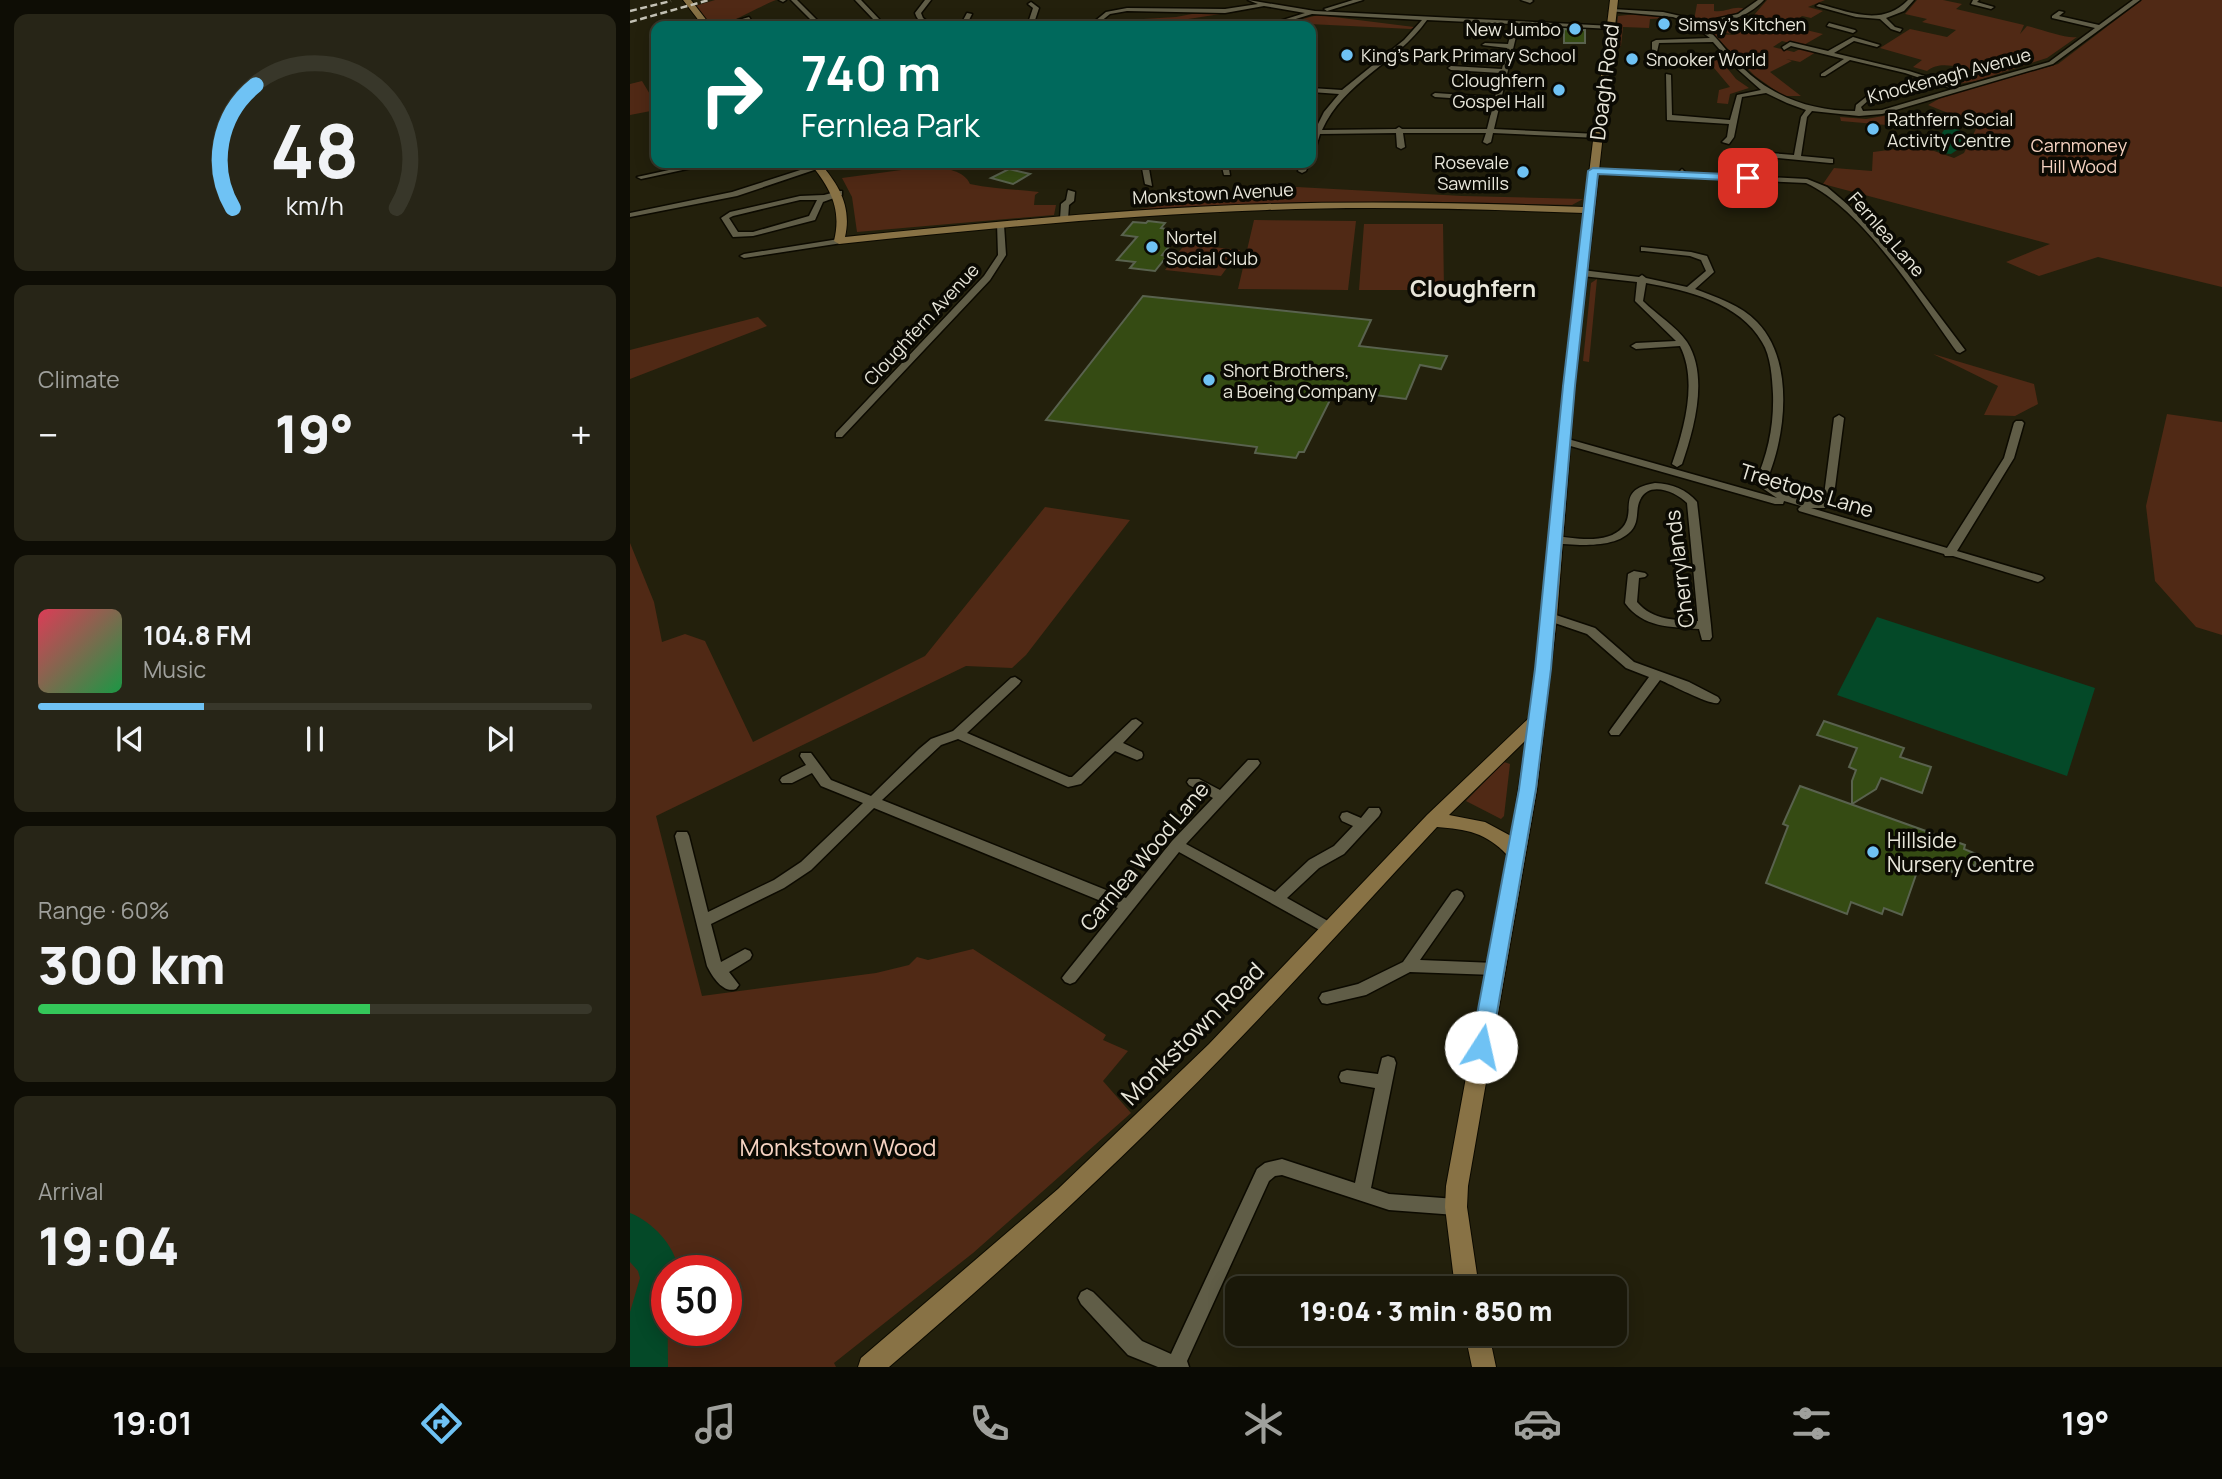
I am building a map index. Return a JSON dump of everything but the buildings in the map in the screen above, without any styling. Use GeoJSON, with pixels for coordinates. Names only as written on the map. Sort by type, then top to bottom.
{"type":"FeatureCollection","features":[{"type":"Feature","properties":{"kind":"main road"},"geometry":{"type":"LineString","coordinates":[[687,0],[703,21]]}},
{"type":"Feature","properties":{"kind":"main road","name":"Doagh Road"},"geometry":{"type":"LineString","coordinates":[[1465,1276],[1456,1207],[1462,1151],[1516,853],[1550,617],[1554,539],[1582,274],[1579,226],[1589,210],[1614,0]]}},
{"type":"Feature","properties":{"kind":"main road"},"geometry":{"type":"LineString","coordinates":[[819,168],[839,193],[843,210],[839,242]]}},
{"type":"Feature","properties":{"kind":"main road","name":"Monkstown Avenue"},"geometry":{"type":"LineString","coordinates":[[839,242],[1064,219],[1190,211],[1333,206],[1589,210]]}},
{"type":"Feature","properties":{"kind":"main road"},"geometry":{"type":"LineString","coordinates":[[1552,209],[1579,226]]}},
{"type":"Feature","properties":{"kind":"main road","name":"Monkstown Road"},"geometry":{"type":"LineString","coordinates":[[870,1367],[959,1293],[1066,1196],[1216,1050],[1433,820],[1536,721]]}},
{"type":"Feature","properties":{"kind":"main road"},"geometry":{"type":"LineString","coordinates":[[1433,820],[1466,822],[1491,830],[1516,853]]}},
{"type":"Feature","properties":{"kind":"main road"},"geometry":{"type":"LineString","coordinates":[[1480,1346],[1484,1367]]}},
{"type":"Feature","properties":{"kind":"street"},"geometry":{"type":"LineString","coordinates":[[794,0],[815,21]]}},
{"type":"Feature","properties":{"kind":"street"},"geometry":{"type":"LineString","coordinates":[[858,0],[878,21]]}},
{"type":"Feature","properties":{"kind":"street"},"geometry":{"type":"LineString","coordinates":[[923,21],[918,13],[928,0]]}},
{"type":"Feature","properties":{"kind":"street"},"geometry":{"type":"LineString","coordinates":[[1252,0],[1315,13],[1611,27]]}},
{"type":"Feature","properties":{"kind":"street"},"geometry":{"type":"LineString","coordinates":[[1285,21],[1360,0]]}},
{"type":"Feature","properties":{"kind":"street"},"geometry":{"type":"LineString","coordinates":[[1697,25],[1740,16],[1751,11],[1761,0]]}},
{"type":"Feature","properties":{"kind":"street"},"geometry":{"type":"LineString","coordinates":[[1819,6],[1882,18],[1899,14],[1911,0]]}},
{"type":"Feature","properties":{"kind":"street"},"geometry":{"type":"LineString","coordinates":[[1976,0],[1973,3],[1991,7]]}},
{"type":"Feature","properties":{"kind":"street","name":"Knockenagh Avenue"},"geometry":{"type":"LineString","coordinates":[[1612,11],[1664,14],[1697,25],[1741,71],[1778,99],[1810,109],[1859,114],[1882,112],[2051,63],[2137,0]]}},
{"type":"Feature","properties":{"kind":"street"},"geometry":{"type":"LineString","coordinates":[[1104,3],[1113,11]]}},
{"type":"Feature","properties":{"kind":"street"},"geometry":{"type":"LineString","coordinates":[[1031,4],[1035,8],[1031,21]]}},
{"type":"Feature","properties":{"kind":"street"},"geometry":{"type":"LineString","coordinates":[[1098,21],[1113,11],[1159,4],[1228,11],[1264,4]]}},
{"type":"Feature","properties":{"kind":"street"},"geometry":{"type":"LineString","coordinates":[[2061,12],[2054,17],[2101,27]]}},
{"type":"Feature","properties":{"kind":"street"},"geometry":{"type":"LineString","coordinates":[[966,21],[969,14]]}},
{"type":"Feature","properties":{"kind":"street"},"geometry":{"type":"LineString","coordinates":[[1853,31],[1832,26],[1856,14]]}},
{"type":"Feature","properties":{"kind":"street"},"geometry":{"type":"LineString","coordinates":[[1316,129],[1345,92],[1406,43],[1426,18]]}},
{"type":"Feature","properties":{"kind":"street"},"geometry":{"type":"LineString","coordinates":[[1882,18],[1893,28],[1900,30]]}},
{"type":"Feature","properties":{"kind":"street"},"geometry":{"type":"LineString","coordinates":[[1487,142],[1517,22]]}},
{"type":"Feature","properties":{"kind":"street"},"geometry":{"type":"LineString","coordinates":[[1829,53],[1853,39],[1877,45]]}},
{"type":"Feature","properties":{"kind":"street"},"geometry":{"type":"LineString","coordinates":[[1654,52],[1655,41],[1714,40]]}},
{"type":"Feature","properties":{"kind":"street"},"geometry":{"type":"LineString","coordinates":[[1784,48],[1790,44],[1829,53],[1962,90]]}},
{"type":"Feature","properties":{"kind":"street"},"geometry":{"type":"LineString","coordinates":[[1485,45],[1510,46]]}},
{"type":"Feature","properties":{"kind":"street"},"geometry":{"type":"LineString","coordinates":[[1823,75],[1849,58]]}},
{"type":"Feature","properties":{"kind":"street"},"geometry":{"type":"LineString","coordinates":[[1451,68],[1505,71]]}},
{"type":"Feature","properties":{"kind":"street"},"geometry":{"type":"LineString","coordinates":[[1668,75],[1669,118],[1734,122]]}},
{"type":"Feature","properties":{"kind":"street"},"geometry":{"type":"LineString","coordinates":[[1919,85],[1930,79]]}},
{"type":"Feature","properties":{"kind":"street"},"geometry":{"type":"LineString","coordinates":[[1316,90],[1345,92]]}},
{"type":"Feature","properties":{"kind":"street"},"geometry":{"type":"LineString","coordinates":[[1726,142],[1734,122],[1739,96],[1766,91]]}},
{"type":"Feature","properties":{"kind":"street"},"geometry":{"type":"LineString","coordinates":[[1435,95],[1497,99]]}},
{"type":"Feature","properties":{"kind":"street"},"geometry":{"type":"LineString","coordinates":[[1859,114],[1858,106],[1868,97]]}},
{"type":"Feature","properties":{"kind":"street"},"geometry":{"type":"LineString","coordinates":[[1797,157],[1804,117],[1810,109]]}},
{"type":"Feature","properties":{"kind":"street"},"geometry":{"type":"LineString","coordinates":[[1316,132],[1399,129],[1598,136]]}},
{"type":"Feature","properties":{"kind":"street"},"geometry":{"type":"LineString","coordinates":[[1399,129],[1401,147]]}},
{"type":"Feature","properties":{"kind":"street"},"geometry":{"type":"LineString","coordinates":[[1770,155],[1830,161]]}},
{"type":"Feature","properties":{"kind":"street"},"geometry":{"type":"LineString","coordinates":[[641,177],[675,168]]}},
{"type":"Feature","properties":{"kind":"street"},"geometry":{"type":"LineString","coordinates":[[630,215],[734,194],[808,168]]}},
{"type":"Feature","properties":{"kind":"street"},"geometry":{"type":"LineString","coordinates":[[1145,168],[1149,184]]}},
{"type":"Feature","properties":{"kind":"street"},"geometry":{"type":"LineString","coordinates":[[1226,168],[1227,173]]}},
{"type":"Feature","properties":{"kind":"street","name":"Fernlea Lane"},"geometry":{"type":"LineString","coordinates":[[1593,171],[1682,173],[1820,184],[1868,231],[1960,350]]}},
{"type":"Feature","properties":{"kind":"street"},"geometry":{"type":"LineString","coordinates":[[1064,219],[1065,204],[1070,201],[1071,192]]}},
{"type":"Feature","properties":{"kind":"street"},"geometry":{"type":"LineString","coordinates":[[823,197],[817,202],[812,218],[753,234],[736,236],[725,218],[730,214],[787,201],[839,193]]}},
{"type":"Feature","properties":{"kind":"street","name":"Cloughfern Avenue"},"geometry":{"type":"LineString","coordinates":[[839,435],[987,278],[1002,255],[1000,225]]}},
{"type":"Feature","properties":{"kind":"street"},"geometry":{"type":"LineString","coordinates":[[744,256],[839,242]]}},
{"type":"Feature","properties":{"kind":"street"},"geometry":{"type":"LineString","coordinates":[[1644,249],[1704,258],[1710,272],[1689,289]]}},
{"type":"Feature","properties":{"kind":"street"},"geometry":{"type":"LineString","coordinates":[[1582,274],[1642,278],[1689,289],[1721,303],[1749,321],[1766,341],[1775,368],[1780,421],[1769,464],[1760,483],[1775,495],[1802,505],[1821,506],[1829,495],[1839,418]]}},
{"type":"Feature","properties":{"kind":"street"},"geometry":{"type":"LineString","coordinates":[[1642,278],[1639,301],[1690,354],[1692,395],[1689,431],[1677,464]]}},
{"type":"Feature","properties":{"kind":"street"},"geometry":{"type":"LineString","coordinates":[[1636,346],[1682,343]]}},
{"type":"Feature","properties":{"kind":"street"},"geometry":{"type":"LineString","coordinates":[[1949,554],[2009,458],[2019,422]]}},
{"type":"Feature","properties":{"kind":"street","name":"Treetops Lane"},"geometry":{"type":"LineString","coordinates":[[1564,441],[1690,475],[1949,554],[2038,578]]}},
{"type":"Feature","properties":{"kind":"street","name":"Cherrylands"},"geometry":{"type":"LineString","coordinates":[[1554,539],[1596,541],[1619,535],[1630,524],[1636,496],[1653,487],[1686,494],[1692,502],[1705,631],[1653,621],[1638,614],[1631,603],[1634,574],[1641,575]]}},
{"type":"Feature","properties":{"kind":"street"},"geometry":{"type":"LineString","coordinates":[[1550,617],[1591,631],[1630,665],[1714,700]]}},
{"type":"Feature","properties":{"kind":"street"},"geometry":{"type":"LineString","coordinates":[[1615,732],[1657,675]]}},
{"type":"Feature","properties":{"kind":"street"},"geometry":{"type":"LineString","coordinates":[[704,921],[779,884],[806,866],[936,742],[958,734],[1015,681]]}},
{"type":"Feature","properties":{"kind":"street"},"geometry":{"type":"LineString","coordinates":[[958,734],[1068,782],[1083,777],[1136,723]]}},
{"type":"Feature","properties":{"kind":"street"},"geometry":{"type":"LineString","coordinates":[[1115,745],[1137,755]]}},
{"type":"Feature","properties":{"kind":"street"},"geometry":{"type":"LineString","coordinates":[[787,780],[809,762],[826,783],[1127,905]]}},
{"type":"Feature","properties":{"kind":"street","name":"Carnlea Wood Lane"},"geometry":{"type":"LineString","coordinates":[[1070,978],[1177,845],[1253,763]]}},
{"type":"Feature","properties":{"kind":"street"},"geometry":{"type":"LineString","coordinates":[[1194,782],[1221,796]]}},
{"type":"Feature","properties":{"kind":"street"},"geometry":{"type":"LineString","coordinates":[[1277,900],[1314,863],[1339,850],[1374,812]]}},
{"type":"Feature","properties":{"kind":"street"},"geometry":{"type":"LineString","coordinates":[[1346,817],[1363,825]]}},
{"type":"Feature","properties":{"kind":"street"},"geometry":{"type":"LineString","coordinates":[[682,836],[718,972],[731,985]]}},
{"type":"Feature","properties":{"kind":"street"},"geometry":{"type":"LineString","coordinates":[[1177,845],[1330,929]]}},
{"type":"Feature","properties":{"kind":"street"},"geometry":{"type":"LineString","coordinates":[[1327,998],[1361,990],[1408,966],[1457,896]]}},
{"type":"Feature","properties":{"kind":"street"},"geometry":{"type":"LineString","coordinates":[[718,972],[746,954]]}},
{"type":"Feature","properties":{"kind":"street"},"geometry":{"type":"LineString","coordinates":[[1408,966],[1495,969]]}},
{"type":"Feature","properties":{"kind":"street"},"geometry":{"type":"LineString","coordinates":[[1361,1194],[1388,1063]]}},
{"type":"Feature","properties":{"kind":"street"},"geometry":{"type":"LineString","coordinates":[[1347,1077],[1383,1082]]}},
{"type":"Feature","properties":{"kind":"street"},"geometry":{"type":"LineString","coordinates":[[1087,1298],[1135,1348],[1178,1366],[1263,1175],[1271,1169],[1282,1167],[1390,1202],[1456,1207]]}},
{"type":"Feature","properties":{"kind":"green space"},"geometry":{"type":"Polygon","coordinates":[[[715,0],[776,0],[731,21],[706,21],[692,7],[715,0]]]}},
{"type":"Feature","properties":{"kind":"green space"},"geometry":{"type":"Polygon","coordinates":[[[1767,0],[1825,0],[1808,7],[1823,11],[1811,18],[1802,16],[1789,26],[1823,34],[1802,46],[1782,41],[1773,47],[1794,52],[1800,49],[1816,52],[1800,62],[1786,59],[1792,61],[1770,72],[1801,96],[1783,96],[1755,76],[1713,34],[1737,35],[1716,31],[1714,27],[1754,15],[1767,0]]]}},
{"type":"Feature","properties":{"kind":"green space"},"geometry":{"type":"Polygon","coordinates":[[[1917,0],[1943,0],[1962,4],[1956,9],[2024,25],[2020,34],[2027,26],[2077,37],[2047,58],[1976,81],[1952,85],[1936,78],[1943,73],[1964,77],[1975,71],[1944,65],[1927,71],[1913,67],[1922,60],[1880,48],[1910,29],[1947,37],[1956,30],[1922,22],[1927,19],[1905,14],[1917,0]]]}},
{"type":"Feature","properties":{"kind":"green space","name":"Carnmoney Hill Wood"},"geometry":{"type":"Polygon","coordinates":[[[2142,0],[2222,0],[2222,287],[2098,257],[2039,276],[2006,262],[2050,244],[1823,184],[1834,168],[1872,171],[1873,152],[1920,146],[1954,158],[1964,153],[1978,125],[1928,105],[1944,96],[2058,64],[2142,0]]]}},
{"type":"Feature","properties":{"kind":"green space"},"geometry":{"type":"Polygon","coordinates":[[[1697,4],[1714,4],[1714,11],[1745,9],[1726,18],[1694,20],[1697,4]]]}},
{"type":"Feature","properties":{"kind":"green space"},"geometry":{"type":"Polygon","coordinates":[[[1213,10],[1227,13],[1175,21],[1110,21],[1176,17],[1213,10]]]}},
{"type":"Feature","properties":{"kind":"green space"},"geometry":{"type":"Polygon","coordinates":[[[1636,14],[1667,18],[1650,19],[1649,28],[1623,27],[1621,46],[1615,45],[1618,16],[1636,14]]]}},
{"type":"Feature","properties":{"kind":"green space"},"geometry":{"type":"Polygon","coordinates":[[[1318,15],[1414,27],[1316,24],[1316,21],[1299,20],[1318,15]]]}},
{"type":"Feature","properties":{"kind":"green space"},"geometry":{"type":"Polygon","coordinates":[[[1704,56],[1719,58],[1736,79],[1749,88],[1730,94],[1728,104],[1717,103],[1719,90],[1730,87],[1704,56]]]}},
{"type":"Feature","properties":{"kind":"green space"},"geometry":{"type":"Polygon","coordinates":[[[642,81],[651,96],[651,111],[630,115],[630,84],[642,81]]]}},
{"type":"Feature","properties":{"kind":"green space"},"geometry":{"type":"Polygon","coordinates":[[[1895,114],[1907,115],[1909,127],[1841,121],[1840,117],[1866,119],[1895,114]]]}},
{"type":"Feature","properties":{"kind":"green space"},"geometry":{"type":"Polygon","coordinates":[[[916,168],[942,168],[959,173],[970,184],[1039,192],[1035,195],[1034,205],[1056,205],[1054,215],[857,232],[852,197],[842,178],[916,168]]]}},
{"type":"Feature","properties":{"kind":"green space"},"geometry":{"type":"Polygon","coordinates":[[[1297,187],[1583,199],[1572,205],[1400,201],[1132,210],[1297,187]]]}},
{"type":"Feature","properties":{"kind":"green space"},"geometry":{"type":"Polygon","coordinates":[[[1254,220],[1356,221],[1348,290],[1238,289],[1254,220]]]}},
{"type":"Feature","properties":{"kind":"green space"},"geometry":{"type":"Polygon","coordinates":[[[1364,224],[1443,224],[1444,290],[1359,290],[1364,224]]]}},
{"type":"Feature","properties":{"kind":"green space"},"geometry":{"type":"Polygon","coordinates":[[[1185,244],[1240,250],[1221,276],[1165,270],[1185,244]]]}},
{"type":"Feature","properties":{"kind":"green space"},"geometry":{"type":"Polygon","coordinates":[[[1597,279],[1589,362],[1583,361],[1591,283],[1597,279]]]}},
{"type":"Feature","properties":{"kind":"green space"},"geometry":{"type":"Polygon","coordinates":[[[758,317],[767,326],[630,379],[630,350],[758,317]]]}},
{"type":"Feature","properties":{"kind":"green space"},"geometry":{"type":"Polygon","coordinates":[[[1933,354],[2034,384],[2038,404],[2015,416],[1984,415],[1998,386],[1933,354]]]}},
{"type":"Feature","properties":{"kind":"green space"},"geometry":{"type":"Polygon","coordinates":[[[2167,414],[2222,422],[2222,635],[2196,627],[2155,581],[2146,506],[2167,414]]]}},
{"type":"Feature","properties":{"kind":"green space","name":"Monkstown Wood"},"geometry":{"type":"Polygon","coordinates":[[[1045,507],[1130,520],[1026,655],[1012,668],[966,666],[656,816],[702,996],[876,973],[909,965],[917,957],[928,960],[973,949],[1106,1035],[1103,1040],[1128,1051],[1103,1081],[1131,1113],[973,1253],[834,1363],[836,1367],[630,1367],[630,543],[654,602],[662,642],[685,634],[705,641],[753,742],[925,656],[1045,507]]]}},
{"type":"Feature","properties":{"kind":"green space"},"geometry":{"type":"Polygon","coordinates":[[[1504,762],[1510,764],[1504,816],[1501,819],[1466,801],[1504,762]]]}},
{"type":"Feature","properties":{"kind":"shaded area"},"geometry":{"type":"Polygon","coordinates":[[[1958,129],[1965,135],[1960,148],[1951,154],[1941,153],[1933,147],[1944,130],[1958,129]]]}},
{"type":"Feature","properties":{"kind":"shaded area"},"geometry":{"type":"Polygon","coordinates":[[[1877,617],[2095,688],[2067,776],[1837,695],[1877,617]]]}},
{"type":"Feature","properties":{"kind":"waterway"},"geometry":{"type":"LineString","coordinates":[[630,1232],[657,1262],[660,1278],[645,1333],[647,1367]]}},
{"type":"Feature","properties":{"kind":"railway"},"geometry":{"type":"LineString","coordinates":[[630,22],[709,0]]}},
{"type":"Feature","properties":{"kind":"railway"},"geometry":{"type":"LineString","coordinates":[[630,11],[671,1]]}},
{"type":"Feature","properties":{"kind":"place","name":"Simsy's Kitchen"},"geometry":{"type":"Point","coordinates":[1664,24]}},
{"type":"Feature","properties":{"kind":"place","name":"New Jumbo"},"geometry":{"type":"Point","coordinates":[1575,29]}},
{"type":"Feature","properties":{"kind":"place","name":"King's Park Primary School"},"geometry":{"type":"Point","coordinates":[1347,55]}},
{"type":"Feature","properties":{"kind":"place","name":"Snooker World"},"geometry":{"type":"Point","coordinates":[1632,59]}},
{"type":"Feature","properties":{"kind":"place","name":"Cloughfern Gospel Hall"},"geometry":{"type":"Point","coordinates":[1559,90]}},
{"type":"Feature","properties":{"kind":"place","name":"Rathfern Social Activity Centre"},"geometry":{"type":"Point","coordinates":[1873,129]}},
{"type":"Feature","properties":{"kind":"place","name":"Rosevale Sawmills"},"geometry":{"type":"Point","coordinates":[1523,172]}},
{"type":"Feature","properties":{"kind":"place","name":"Nortel Social Club"},"geometry":{"type":"Point","coordinates":[1152,247]}},
{"type":"Feature","properties":{"kind":"place","name":"Short Brothers, a Boeing Company"},"geometry":{"type":"Point","coordinates":[1209,380]}},
{"type":"Feature","properties":{"kind":"place","name":"Hillside Nursery Centre"},"geometry":{"type":"Point","coordinates":[1873,852]}},
{"type":"Feature","properties":{"kind":"district","name":"Cloughfern"},"geometry":{"type":"Point","coordinates":[1473,288]}},
{"type":"Feature","properties":{"kind":"route"},"geometry":{"type":"LineString","coordinates":[[1481,1047],[1528,789],[1550,617],[1554,539],[1593,171],[1748,178]]}}]}
